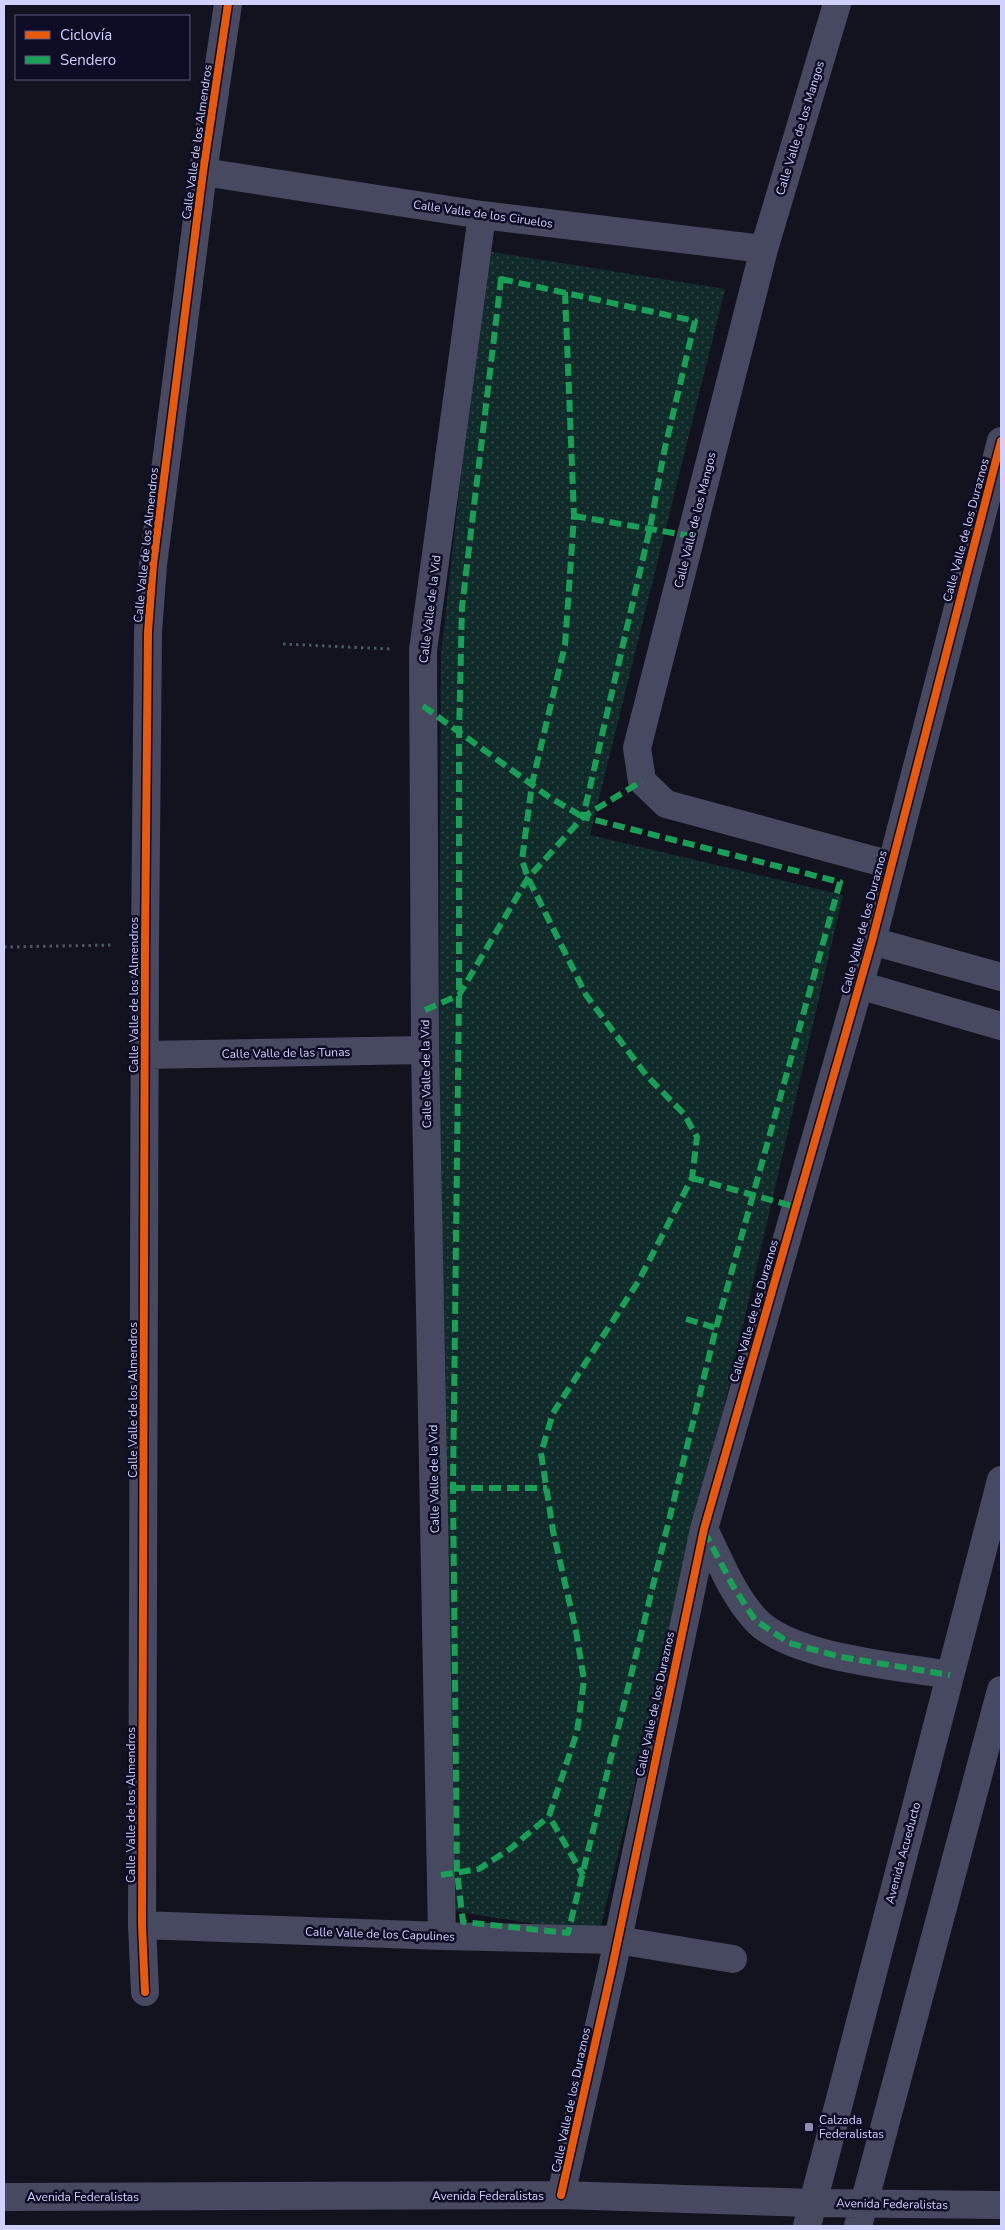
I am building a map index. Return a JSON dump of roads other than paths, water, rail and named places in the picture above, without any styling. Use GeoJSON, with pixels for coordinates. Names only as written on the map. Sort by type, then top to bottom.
{"type":"FeatureCollection","features":[{"type":"Feature","properties":{"kind":"street","name":"Calle Valle de los Almendros"},"geometry":{"type":"LineString","coordinates":[[145,1992],[142,1926],[145,944],[149,622],[153,565],[203,172],[228,4]]}},
{"type":"Feature","properties":{"kind":"street","name":"Calle Valle de los Mangos"},"geometry":{"type":"LineString","coordinates":[[837,4],[764,249],[637,748],[642,781],[666,804],[891,865]]}},
{"type":"Feature","properties":{"kind":"street","name":"Calle Valle de los Ciruelos"},"geometry":{"type":"LineString","coordinates":[[203,172],[482,215],[764,249]]}},
{"type":"Feature","properties":{"kind":"street","name":"Calle Valle de la Vid"},"geometry":{"type":"LineString","coordinates":[[442,1936],[425,1050],[424,650],[482,215]]}},
{"type":"Feature","properties":{"kind":"street","name":"Calle Valle de los Duraznos"},"geometry":{"type":"LineString","coordinates":[[561,2196],[704,1529],[872,941],[1001,441]]}},
{"type":"Feature","properties":{"kind":"street"},"geometry":{"type":"LineString","coordinates":[[872,941],[1001,977]]}},
{"type":"Feature","properties":{"kind":"street"},"geometry":{"type":"LineString","coordinates":[[859,985],[1001,1026]]}},
{"type":"Feature","properties":{"kind":"street","name":"Calle Valle de las Tunas"},"geometry":{"type":"LineString","coordinates":[[146,1055],[425,1050]]}},
{"type":"Feature","properties":{"kind":"street","name":"Avenida Acueducto"},"geometry":{"type":"LineString","coordinates":[[810,2214],[1001,1480]]}},
{"type":"Feature","properties":{"kind":"street"},"geometry":{"type":"LineString","coordinates":[[704,1529],[733,1586],[755,1620],[789,1643],[840,1657],[950,1674]]}},
{"type":"Feature","properties":{"kind":"street"},"geometry":{"type":"LineString","coordinates":[[861,2215],[1001,1690]]}},
{"type":"Feature","properties":{"kind":"street","name":"Calle Valle de los Capulines"},"geometry":{"type":"LineString","coordinates":[[142,1926],[617,1940],[733,1959]]}},
{"type":"Feature","properties":{"kind":"street","name":"Avenida Federalistas"},"geometry":{"type":"LineString","coordinates":[[4,2197],[561,2196],[810,2214],[861,2215],[1001,2205]]}},
{"type":"Feature","properties":{"kind":"place","name":"Calzada Federalistas"},"geometry":{"type":"Point","coordinates":[809,2127]}}]}
